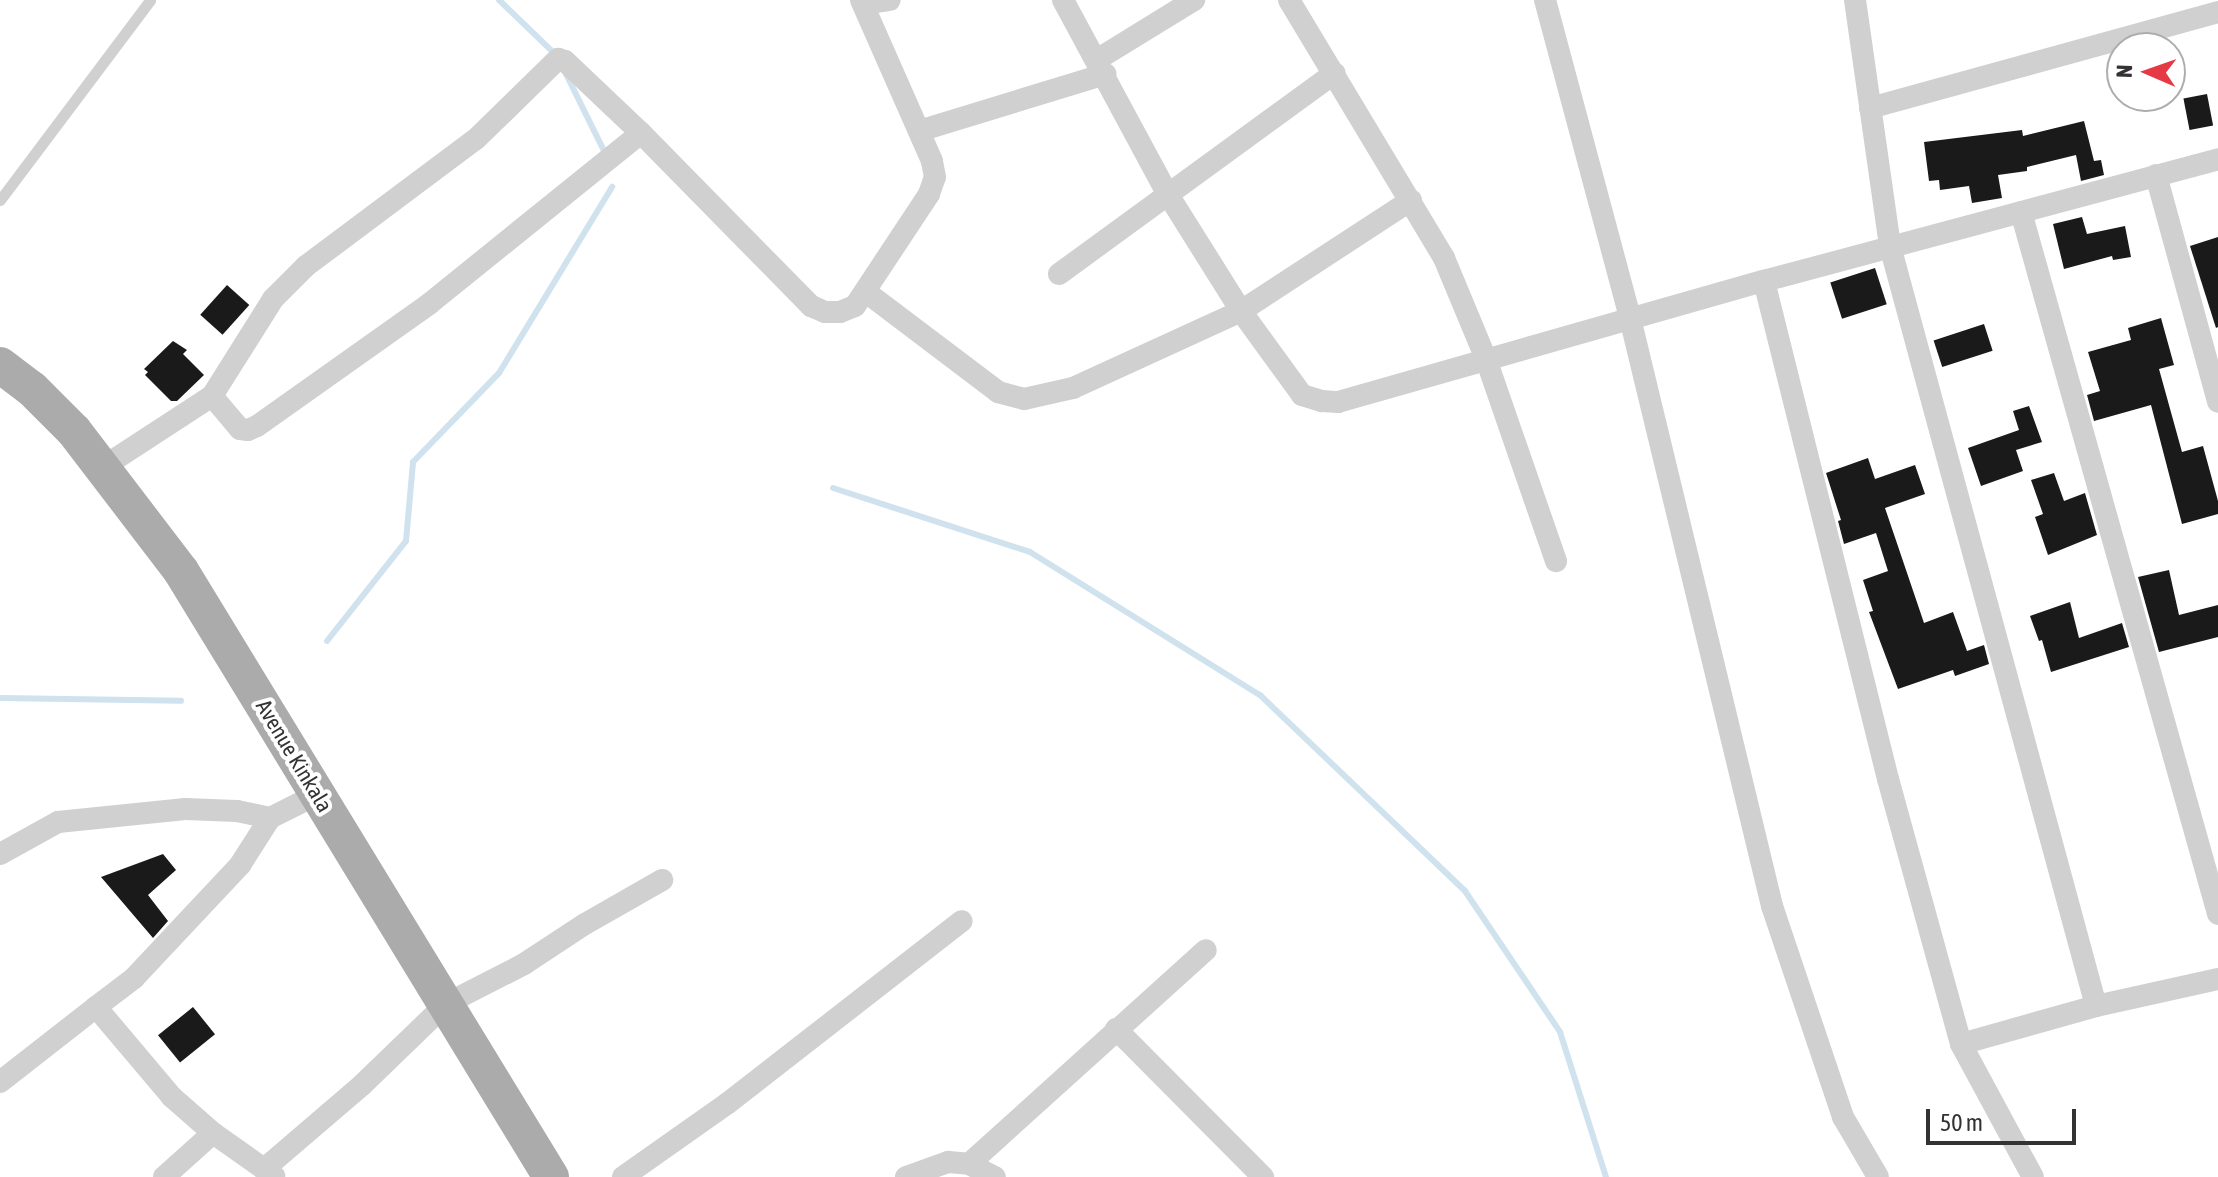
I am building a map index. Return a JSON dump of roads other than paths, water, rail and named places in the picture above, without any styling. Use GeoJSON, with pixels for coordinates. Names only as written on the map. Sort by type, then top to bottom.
{"type":"FeatureCollection","features":[{"type":"Feature","properties":{"kind":"main road","name":"Avenue Kinkala"},"geometry":{"type":"LineString","coordinates":[[0,365],[53,410],[103,467],[189,583],[551,1177]]}},
{"type":"Feature","properties":{"kind":"street"},"geometry":{"type":"LineString","coordinates":[[103,467],[212,396],[273,299],[306,266],[476,139],[558,59],[565,61],[641,133],[811,306],[825,312],[840,312],[855,306],[929,194],[935,177],[919,131],[862,2],[890,0]]}},
{"type":"Feature","properties":{"kind":"street"},"geometry":{"type":"LineString","coordinates":[[1063,0],[1167,193],[1241,311],[1302,395],[1322,401],[1338,402],[1890,246],[2218,159]]}},
{"type":"Feature","properties":{"kind":"street"},"geometry":{"type":"LineString","coordinates":[[919,131],[1101,66],[1194,0]]}},
{"type":"Feature","properties":{"kind":"street"},"geometry":{"type":"LineString","coordinates":[[1289,0],[1444,258],[1486,359],[1556,561]]}},
{"type":"Feature","properties":{"kind":"street"},"geometry":{"type":"LineString","coordinates":[[1545,0],[1630,318],[1772,906],[1843,1117],[1878,1177]]}},
{"type":"Feature","properties":{"kind":"street"},"geometry":{"type":"LineString","coordinates":[[1855,0],[1890,246],[2096,1006]]}},
{"type":"Feature","properties":{"kind":"street"},"geometry":{"type":"LineString","coordinates":[[1870,108],[2218,12]]}},
{"type":"Feature","properties":{"kind":"street"},"geometry":{"type":"LineString","coordinates":[[1059,274],[1335,73]]}},
{"type":"Feature","properties":{"kind":"street"},"geometry":{"type":"LineString","coordinates":[[212,396],[240,429],[257,426],[429,304],[641,133]]}},
{"type":"Feature","properties":{"kind":"street"},"geometry":{"type":"LineString","coordinates":[[2156,175],[2218,402]]}},
{"type":"Feature","properties":{"kind":"street"},"geometry":{"type":"LineString","coordinates":[[866,292],[998,392],[1024,399],[1073,388],[1241,311],[1411,200]]}},
{"type":"Feature","properties":{"kind":"street"},"geometry":{"type":"LineString","coordinates":[[2021,212],[2218,914]]}},
{"type":"Feature","properties":{"kind":"street"},"geometry":{"type":"LineString","coordinates":[[1764,281],[1888,779],[1961,1044],[2033,1177]]}},
{"type":"Feature","properties":{"kind":"street"},"geometry":{"type":"LineString","coordinates":[[0,1082],[134,978],[240,865],[270,818],[316,795]]}},
{"type":"Feature","properties":{"kind":"street"},"geometry":{"type":"LineString","coordinates":[[0,854],[58,822],[185,809],[237,811],[270,818]]}},
{"type":"Feature","properties":{"kind":"street"},"geometry":{"type":"LineString","coordinates":[[96,1007],[172,1097],[213,1133],[269,1173],[446,1004],[524,964],[585,924],[662,880]]}},
{"type":"Feature","properties":{"kind":"street"},"geometry":{"type":"LineString","coordinates":[[623,1177],[728,1103],[962,921]]}},
{"type":"Feature","properties":{"kind":"street"},"geometry":{"type":"LineString","coordinates":[[969,1164],[1206,950]]}},
{"type":"Feature","properties":{"kind":"street"},"geometry":{"type":"LineString","coordinates":[[1961,1044],[2096,1006],[2218,979]]}},
{"type":"Feature","properties":{"kind":"street"},"geometry":{"type":"LineString","coordinates":[[1116,1029],[1263,1177]]}},
{"type":"Feature","properties":{"kind":"street"},"geometry":{"type":"LineString","coordinates":[[164,1177],[213,1133]]}},
{"type":"Feature","properties":{"kind":"street"},"geometry":{"type":"LineString","coordinates":[[906,1177],[948,1162],[969,1164],[995,1177]]}},
{"type":"Feature","properties":{"kind":"lane"},"geometry":{"type":"LineString","coordinates":[[0,200],[150,0]]}},
{"type":"Feature","properties":{"kind":"waterway"},"geometry":{"type":"LineString","coordinates":[[499,0],[555,54]]}},
{"type":"Feature","properties":{"kind":"waterway"},"geometry":{"type":"LineString","coordinates":[[566,74],[605,153]]}},
{"type":"Feature","properties":{"kind":"waterway"},"geometry":{"type":"LineString","coordinates":[[327,641],[406,541],[413,462],[499,373],[612,187]]}},
{"type":"Feature","properties":{"kind":"waterway"},"geometry":{"type":"LineString","coordinates":[[833,488],[1030,552],[1260,695],[1465,891],[1560,1032],[1606,1177]]}},
{"type":"Feature","properties":{"kind":"waterway"},"geometry":{"type":"LineString","coordinates":[[0,698],[181,701]]}}]}
